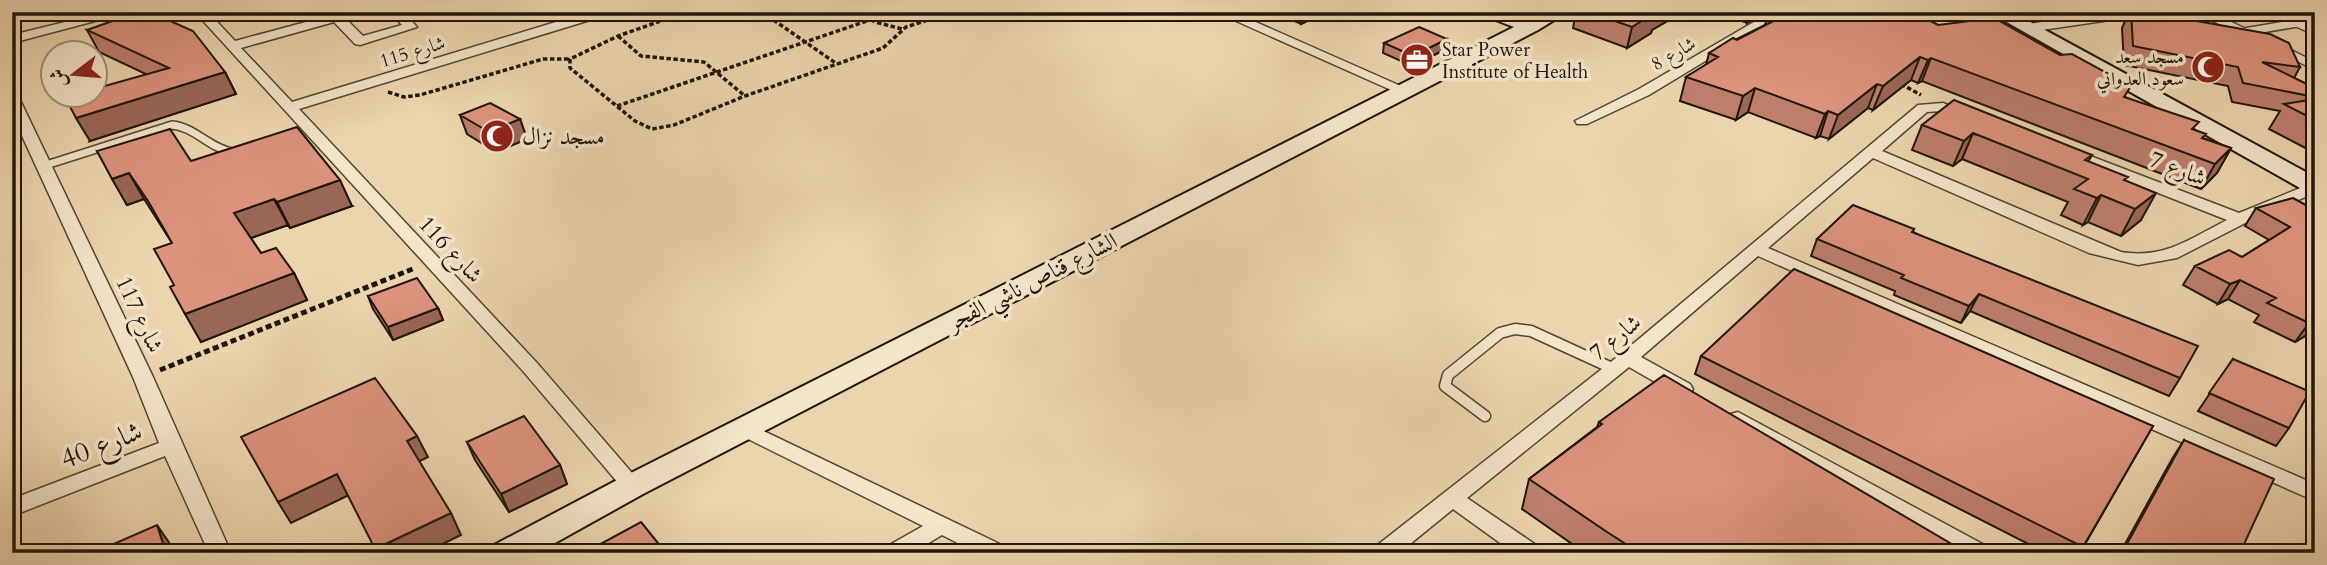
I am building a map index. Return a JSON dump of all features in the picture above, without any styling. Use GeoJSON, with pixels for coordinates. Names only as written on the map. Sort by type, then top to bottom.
{"type":"FeatureCollection","features":[{"type":"Feature","properties":{"kind":"street"},"geometry":{"type":"LineString","coordinates":[[12,39],[123,12]]}},
{"type":"Feature","properties":{"kind":"street","name":"شارع 116"},"geometry":{"type":"LineString","coordinates":[[201,12],[288,108],[304,132],[431,261],[530,367],[632,486]]}},
{"type":"Feature","properties":{"kind":"street"},"geometry":{"type":"LineString","coordinates":[[232,46],[358,12]]}},
{"type":"Feature","properties":{"kind":"street"},"geometry":{"type":"LineString","coordinates":[[337,18],[360,41],[411,27],[396,12]]}},
{"type":"Feature","properties":{"kind":"street"},"geometry":{"type":"LineString","coordinates":[[1222,12],[1405,91]]}},
{"type":"Feature","properties":{"kind":"street"},"geometry":{"type":"LineString","coordinates":[[1492,12],[1531,26]]}},
{"type":"Feature","properties":{"kind":"street","name":"الشارع قناص ناشي الفجر"},"geometry":{"type":"LineString","coordinates":[[508,553],[632,486],[1558,12]]}},
{"type":"Feature","properties":{"kind":"street","name":"شارع 8"},"geometry":{"type":"LineString","coordinates":[[1582,121],[1644,92],[1780,12]]}},
{"type":"Feature","properties":{"kind":"street"},"geometry":{"type":"LineString","coordinates":[[1998,12],[2315,187]]}},
{"type":"Feature","properties":{"kind":"street"},"geometry":{"type":"LineString","coordinates":[[2028,28],[2137,12]]}},
{"type":"Feature","properties":{"kind":"street","name":"شارع 115"},"geometry":{"type":"LineString","coordinates":[[288,108],[586,17]]}},
{"type":"Feature","properties":{"kind":"street","name":"شارع 117"},"geometry":{"type":"LineString","coordinates":[[12,98],[143,377],[220,553]]}},
{"type":"Feature","properties":{"kind":"street"},"geometry":{"type":"LineString","coordinates":[[1943,107],[1979,120]]}},
{"type":"Feature","properties":{"kind":"street","name":"شارع 7"},"geometry":{"type":"LineString","coordinates":[[1383,553],[1621,364],[1923,108],[1943,107]]}},
{"type":"Feature","properties":{"kind":"street","name":"شارع 7"},"geometry":{"type":"LineString","coordinates":[[2051,146],[2240,219]]}},
{"type":"Feature","properties":{"kind":"street"},"geometry":{"type":"LineString","coordinates":[[1871,152],[2117,258],[2145,261],[2178,254],[2240,219],[2315,187]]}},
{"type":"Feature","properties":{"kind":"street"},"geometry":{"type":"LineString","coordinates":[[1758,250],[2315,493]]}},
{"type":"Feature","properties":{"kind":"street"},"geometry":{"type":"LineString","coordinates":[[1621,364],[1700,398]]}},
{"type":"Feature","properties":{"kind":"street"},"geometry":{"type":"LineString","coordinates":[[1725,412],[1980,553]]}},
{"type":"Feature","properties":{"kind":"street"},"geometry":{"type":"LineString","coordinates":[[745,429],[998,553]]}},
{"type":"Feature","properties":{"kind":"street","name":"شارع 40"},"geometry":{"type":"LineString","coordinates":[[12,508],[171,446]]}},
{"type":"Feature","properties":{"kind":"street"},"geometry":{"type":"LineString","coordinates":[[1452,498],[1531,553]]}},
{"type":"Feature","properties":{"kind":"street"},"geometry":{"type":"LineString","coordinates":[[894,553],[943,524]]}},
{"type":"Feature","properties":{"kind":"lane"},"geometry":{"type":"LineString","coordinates":[[552,12],[566,23]]}},
{"type":"Feature","properties":{"kind":"lane"},"geometry":{"type":"LineString","coordinates":[[2202,12],[2257,38]]}},
{"type":"Feature","properties":{"kind":"lane"},"geometry":{"type":"LineString","coordinates":[[2244,32],[2315,20]]}},
{"type":"Feature","properties":{"kind":"lane"},"geometry":{"type":"LineString","coordinates":[[2300,24],[2315,31]]}},
{"type":"Feature","properties":{"kind":"lane"},"geometry":{"type":"LineString","coordinates":[[2282,50],[2307,62],[2315,61]]}},
{"type":"Feature","properties":{"kind":"lane"},"geometry":{"type":"LineString","coordinates":[[43,166],[172,125],[183,124],[223,152],[244,150]]}},
{"type":"Feature","properties":{"kind":"lane"},"geometry":{"type":"LineString","coordinates":[[1485,416],[1445,386],[1448,375],[1500,333],[1515,329],[1531,331],[1621,364]]}},
{"type":"Feature","properties":{"kind":"path"},"geometry":{"type":"LineString","coordinates":[[658,12],[666,16],[718,12]]}},
{"type":"Feature","properties":{"kind":"path"},"geometry":{"type":"LineString","coordinates":[[376,82],[394,94],[420,95],[544,59],[570,59],[618,36],[649,26],[671,12]]}},
{"type":"Feature","properties":{"kind":"path"},"geometry":{"type":"LineString","coordinates":[[762,12],[837,65]]}},
{"type":"Feature","properties":{"kind":"path"},"geometry":{"type":"LineString","coordinates":[[859,12],[870,20],[902,29]]}},
{"type":"Feature","properties":{"kind":"path"},"geometry":{"type":"LineString","coordinates":[[570,59],[570,68],[643,127],[652,129],[674,125],[745,96],[889,45],[902,29],[953,12]]}},
{"type":"Feature","properties":{"kind":"path"},"geometry":{"type":"LineString","coordinates":[[617,106],[870,20]]}},
{"type":"Feature","properties":{"kind":"path"},"geometry":{"type":"LineString","coordinates":[[618,36],[641,57],[697,60],[717,72],[745,96]]}},
{"type":"Feature","properties":{"kind":"path"},"geometry":{"type":"LineString","coordinates":[[1899,83],[1943,107]]}},
{"type":"Feature","properties":{"kind":"path"},"geometry":{"type":"LineString","coordinates":[[143,377],[431,261]]}},
{"type":"Feature","properties":{"kind":"building"},"geometry":{"type":"Polygon","coordinates":[[[138,12],[150,12],[193,31],[225,72],[76,118],[71,108],[108,108],[108,85],[169,68],[87,30],[138,12]]]}},
{"type":"Feature","properties":{"kind":"building"},"geometry":{"type":"Polygon","coordinates":[[[1589,12],[1656,12],[1632,27],[1589,12]]]}},
{"type":"Feature","properties":{"kind":"building"},"geometry":{"type":"Polygon","coordinates":[[[1788,12],[1913,12],[1938,25],[1994,18],[2060,55],[2072,54],[2131,86],[2124,97],[2199,122],[2192,129],[2206,134],[2202,138],[2231,148],[2215,164],[1931,58],[1928,60],[1920,57],[1883,86],[1877,84],[1838,115],[1828,111],[1825,114],[1755,88],[1743,96],[1686,77],[1718,57],[1709,53],[1733,38],[1737,40],[1788,12]]]}},
{"type":"Feature","properties":{"kind":"building"},"geometry":{"type":"Polygon","coordinates":[[[2131,12],[2146,12],[2270,34],[2289,43],[2300,67],[2262,62],[2315,88],[2315,97],[2243,83],[2238,67],[2133,46],[2131,12]]]}},
{"type":"Feature","properties":{"kind":"building"},"geometry":{"type":"Polygon","coordinates":[[[1419,27],[1447,39],[1413,56],[1384,43],[1419,27]]]}},
{"type":"Feature","properties":{"kind":"building"},"geometry":{"type":"Polygon","coordinates":[[[2315,99],[2315,120],[2284,104],[2315,99]]]}},
{"type":"Feature","properties":{"kind":"building"},"geometry":{"type":"Polygon","coordinates":[[[1954,100],[2092,155],[2085,160],[2128,177],[2124,180],[2156,193],[2135,209],[2101,195],[2097,198],[2074,189],[2088,179],[1973,133],[1964,141],[1922,125],[1954,100]]]}},
{"type":"Feature","properties":{"kind":"building"},"geometry":{"type":"Polygon","coordinates":[[[490,103],[520,119],[489,132],[460,115],[490,103]]]}},
{"type":"Feature","properties":{"kind":"building"},"geometry":{"type":"Polygon","coordinates":[[[297,127],[340,180],[277,202],[274,199],[234,213],[261,253],[276,248],[294,273],[185,314],[170,287],[174,285],[154,249],[172,243],[129,173],[112,179],[97,151],[170,129],[191,161],[297,127]]]}},
{"type":"Feature","properties":{"kind":"building"},"geometry":{"type":"Polygon","coordinates":[[[2293,198],[2315,210],[2315,319],[2309,323],[2267,303],[2276,298],[2240,280],[2230,284],[2195,266],[2229,250],[2242,257],[2290,227],[2256,208],[2293,198]]]}},
{"type":"Feature","properties":{"kind":"building"},"geometry":{"type":"Polygon","coordinates":[[[1853,205],[1914,229],[1912,232],[2198,346],[2180,378],[1979,294],[1969,306],[1901,278],[1904,275],[1817,239],[1853,205]]]}},
{"type":"Feature","properties":{"kind":"building"},"geometry":{"type":"Polygon","coordinates":[[[1794,269],[2153,426],[2083,547],[1701,356],[1794,269]]]}},
{"type":"Feature","properties":{"kind":"building"},"geometry":{"type":"Polygon","coordinates":[[[417,278],[438,308],[388,327],[368,296],[417,278]]]}},
{"type":"Feature","properties":{"kind":"building"},"geometry":{"type":"Polygon","coordinates":[[[2233,359],[2306,390],[2306,398],[2289,428],[2209,393],[2233,359]]]}},
{"type":"Feature","properties":{"kind":"building"},"geometry":{"type":"Polygon","coordinates":[[[1664,375],[1967,553],[1640,553],[1529,479],[1602,424],[1599,422],[1664,375]]]}},
{"type":"Feature","properties":{"kind":"building"},"geometry":{"type":"Polygon","coordinates":[[[375,378],[417,436],[407,441],[451,513],[375,549],[337,474],[278,502],[241,437],[375,378]]]}},
{"type":"Feature","properties":{"kind":"building"},"geometry":{"type":"Polygon","coordinates":[[[524,416],[560,465],[501,494],[467,442],[524,416]]]}},
{"type":"Feature","properties":{"kind":"building"},"geometry":{"type":"Polygon","coordinates":[[[2184,440],[2274,479],[2240,553],[2122,553],[2184,440]]]}},
{"type":"Feature","properties":{"kind":"building"},"geometry":{"type":"Polygon","coordinates":[[[641,522],[666,553],[584,553],[641,522]]]}},
{"type":"Feature","properties":{"kind":"building"},"geometry":{"type":"Polygon","coordinates":[[[157,525],[166,553],[93,553],[157,525]]]}},
{"type":"Feature","properties":{"kind":"place","name":"Star Power Institute of Health"},"geometry":{"type":"Point","coordinates":[1417,60]}},
{"type":"Feature","properties":{"kind":"place","name":"مسجد سعد سعود العدواني"},"geometry":{"type":"Point","coordinates":[2208,67]}},
{"type":"Feature","properties":{"kind":"place","name":"مسجد نزال"},"geometry":{"type":"Point","coordinates":[497,136]}}]}
